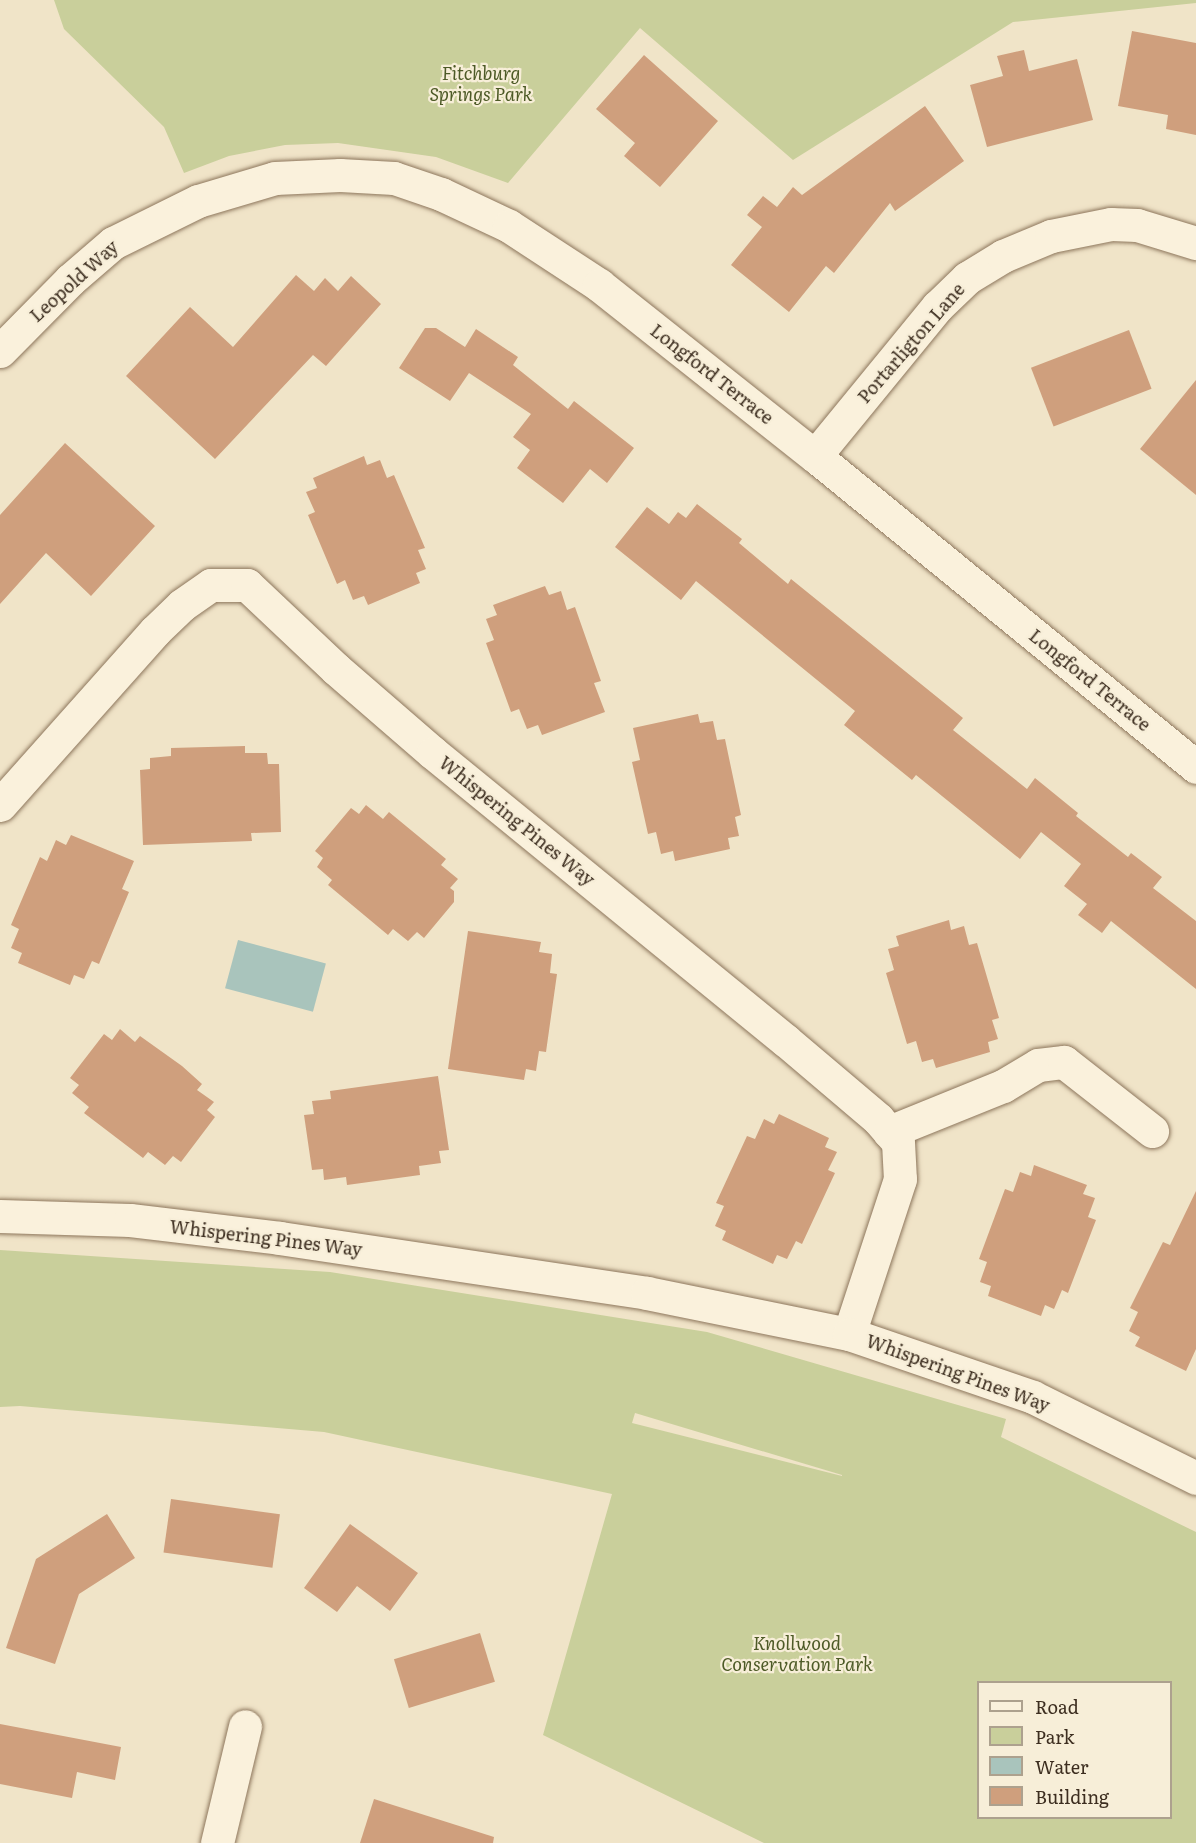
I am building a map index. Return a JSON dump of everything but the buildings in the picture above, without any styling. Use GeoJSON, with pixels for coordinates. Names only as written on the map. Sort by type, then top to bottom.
{"type":"FeatureCollection","features":[{"type":"Feature","properties":{"kind":"street","name":"Longford Terrace"},"geometry":{"type":"LineString","coordinates":[[156,220],[198,201],[275,178],[340,175],[394,178],[441,194],[509,226],[582,273],[815,456],[1196,767]]}},
{"type":"Feature","properties":{"kind":"street","name":"Leopold Way"},"geometry":{"type":"LineString","coordinates":[[0,351],[70,280],[104,251],[156,220]]}},
{"type":"Feature","properties":{"kind":"street","name":"Portarligton Lane"},"geometry":{"type":"LineString","coordinates":[[815,456],[937,308],[967,278],[1003,256],[1051,236],[1111,224],[1137,225],[1196,243]]}},
{"type":"Feature","properties":{"kind":"street","name":"Whispering Pines Way"},"geometry":{"type":"LineString","coordinates":[[0,805],[155,631],[183,605],[211,585],[247,585],[336,669],[424,745],[785,1040],[878,1119],[898,1142],[900,1179],[849,1334]]}},
{"type":"Feature","properties":{"kind":"street"},"geometry":{"type":"LineString","coordinates":[[889,1132],[1003,1086],[1038,1065],[1064,1062],[1152,1131]]}},
{"type":"Feature","properties":{"kind":"street","name":"Whispering Pines Way"},"geometry":{"type":"LineString","coordinates":[[0,1216],[130,1220],[280,1238],[647,1293],[849,1334],[1033,1397],[1196,1478]]}},
{"type":"Feature","properties":{"kind":"street"},"geometry":{"type":"LineString","coordinates":[[217,1843],[245,1726]]}},
{"type":"Feature","properties":{"kind":"green space","name":"Fitchburg Springs Park"},"geometry":{"type":"Polygon","coordinates":[[[54,0],[1196,0],[1196,3],[1013,22],[793,160],[640,28],[508,183],[436,157],[338,143],[285,145],[229,156],[184,173],[164,127],[64,29],[54,0]]]}},
{"type":"Feature","properties":{"kind":"green space","name":"Knollwood Conservation Park"},"geometry":{"type":"Polygon","coordinates":[[[0,1250],[330,1272],[707,1332],[1006,1419],[1001,1437],[1196,1532],[1196,1843],[764,1843],[543,1735],[612,1494],[324,1432],[20,1406],[0,1407],[0,1250]],[[635,1413],[632,1423],[842,1476],[635,1413]]]}},
{"type":"Feature","properties":{"kind":"water"},"geometry":{"type":"Polygon","coordinates":[[[238,940],[326,964],[313,1012],[225,988],[238,940]]]}}]}
